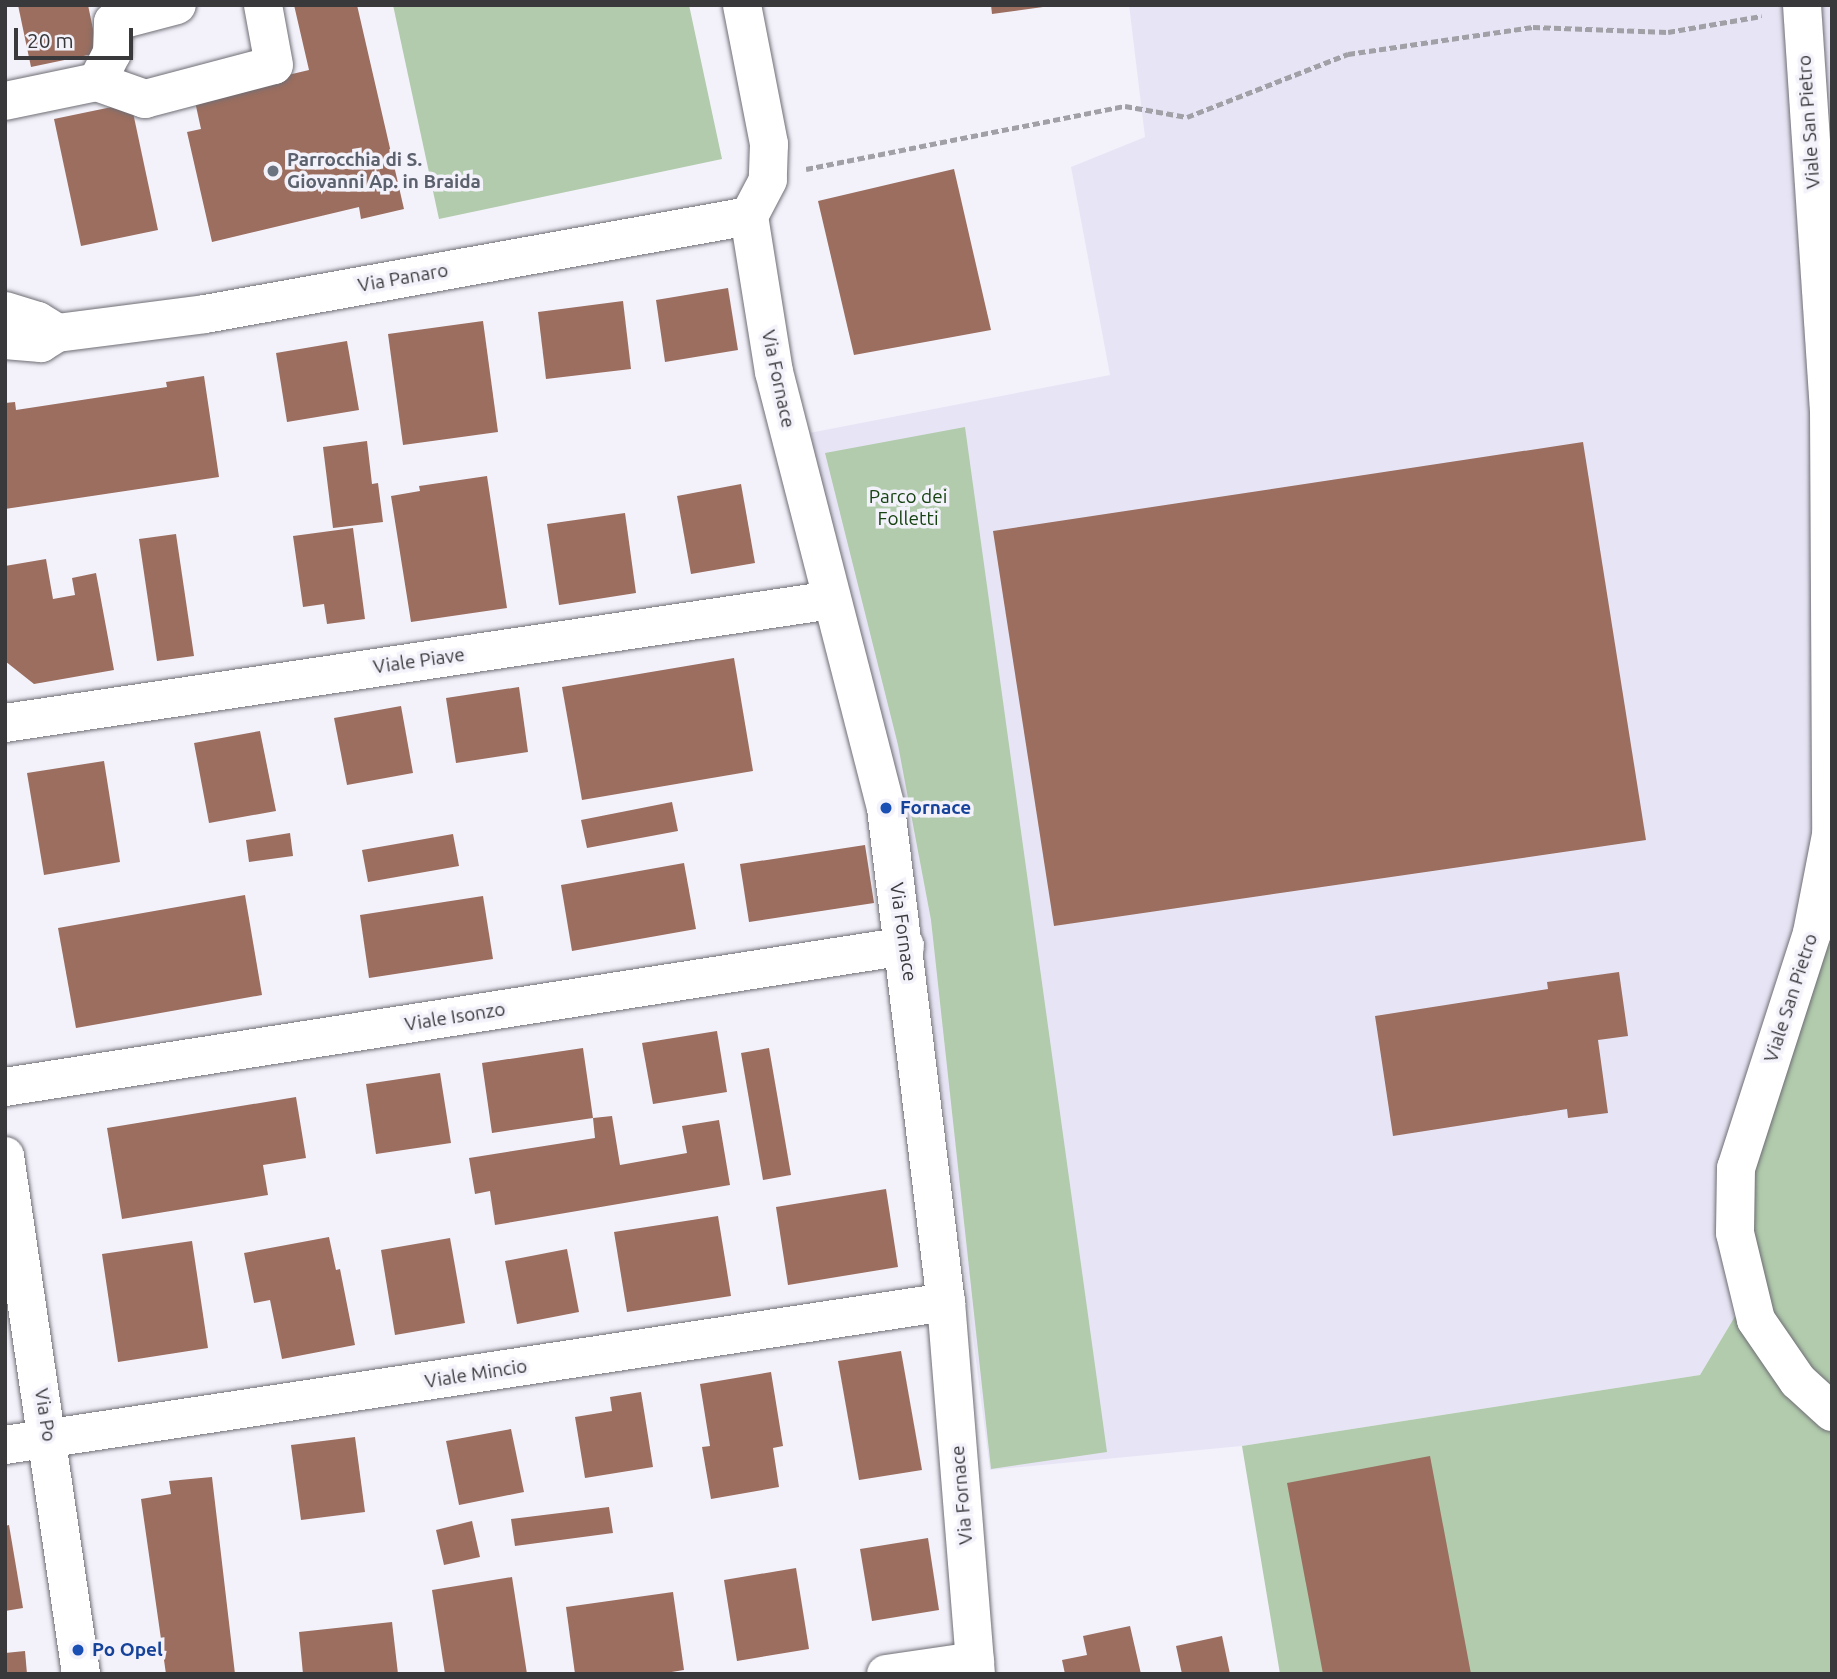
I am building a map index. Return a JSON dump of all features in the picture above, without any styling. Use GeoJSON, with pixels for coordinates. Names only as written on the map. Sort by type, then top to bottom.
{"type":"FeatureCollection","features":[{"type":"Feature","properties":{"kind":"street"},"geometry":{"type":"LineString","coordinates":[[97,82],[112,53],[113,22],[177,5]]}},
{"type":"Feature","properties":{"kind":"street"},"geometry":{"type":"LineString","coordinates":[[5,101],[97,82],[145,100],[274,65],[262,5]]}},
{"type":"Feature","properties":{"kind":"street"},"geometry":{"type":"LineString","coordinates":[[742,5],[769,144],[768,180],[748,216]]}},
{"type":"Feature","properties":{"kind":"street","name":"Viale San Pietro"},"geometry":{"type":"LineString","coordinates":[[1802,8],[1829,410],[1831,835],[1812,933],[1736,1168],[1735,1233],[1756,1320],[1798,1381],[1832,1412]]}},
{"type":"Feature","properties":{"kind":"street","name":"Via Panaro"},"geometry":{"type":"LineString","coordinates":[[5,340],[41,343],[57,333],[205,314],[748,216]]}},
{"type":"Feature","properties":{"kind":"street","name":"Via Fornace"},"geometry":{"type":"LineString","coordinates":[[748,216],[774,372],[886,808],[905,946],[946,1302],[975,1667]]}},
{"type":"Feature","properties":{"kind":"street"},"geometry":{"type":"LineString","coordinates":[[5,311],[38,321],[57,333]]}},
{"type":"Feature","properties":{"kind":"street","name":"Viale Piave"},"geometry":{"type":"LineString","coordinates":[[5,723],[832,600]]}},
{"type":"Feature","properties":{"kind":"street","name":"Viale Isonzo"},"geometry":{"type":"LineString","coordinates":[[5,1087],[905,946]]}},
{"type":"Feature","properties":{"kind":"street","name":"Via Po"},"geometry":{"type":"LineString","coordinates":[[5,1156],[49,1439],[81,1674]]}},
{"type":"Feature","properties":{"kind":"street","name":"Viale Mincio"},"geometry":{"type":"LineString","coordinates":[[5,1446],[946,1302]]}},
{"type":"Feature","properties":{"kind":"street"},"geometry":{"type":"LineString","coordinates":[[886,1674],[975,1667]]}},
{"type":"Feature","properties":{"kind":"path"},"geometry":{"type":"LineString","coordinates":[[768,180],[793,172],[1125,106],[1188,117],[1348,54],[1533,27],[1668,32],[1802,8]]}},
{"type":"Feature","properties":{"kind":"shaded area"},"geometry":{"type":"Polygon","coordinates":[[[1129,5],[1832,5],[1832,847],[1743,1303],[1700,1375],[1242,1446],[990,1470],[907,822],[809,433],[1110,375],[1071,167],[1145,137],[1129,5]]]}},
{"type":"Feature","properties":{"kind":"green space"},"geometry":{"type":"Polygon","coordinates":[[[393,5],[689,5],[722,159],[439,219],[393,5]]]}},
{"type":"Feature","properties":{"kind":"green space","name":"Parco dei Folletti"},"geometry":{"type":"Polygon","coordinates":[[[965,427],[1107,1452],[991,1469],[931,920],[898,745],[825,453],[965,427]]]}},
{"type":"Feature","properties":{"kind":"green space"},"geometry":{"type":"Polygon","coordinates":[[[1832,847],[1832,1674],[1280,1674],[1242,1446],[1700,1375],[1743,1303],[1757,1125],[1832,847]]]}},
{"type":"Feature","properties":{"kind":"building"},"geometry":{"type":"Polygon","coordinates":[[[18,5],[88,5],[98,53],[31,67],[18,5]]]}},
{"type":"Feature","properties":{"kind":"building"},"geometry":{"type":"Polygon","coordinates":[[[294,5],[357,5],[404,209],[361,219],[359,207],[212,242],[187,132],[201,129],[194,97],[309,70],[294,5]]]}},
{"type":"Feature","properties":{"kind":"building"},"geometry":{"type":"Polygon","coordinates":[[[991,5],[1043,5],[1043,7],[992,14],[991,5]]]}},
{"type":"Feature","properties":{"kind":"building"},"geometry":{"type":"Polygon","coordinates":[[[131,103],[158,230],[81,246],[54,119],[131,103]]]}},
{"type":"Feature","properties":{"kind":"building"},"geometry":{"type":"Polygon","coordinates":[[[954,169],[991,330],[854,355],[818,201],[954,169]]]}},
{"type":"Feature","properties":{"kind":"building"},"geometry":{"type":"Polygon","coordinates":[[[728,288],[738,350],[665,362],[656,300],[728,288]]]}},
{"type":"Feature","properties":{"kind":"building"},"geometry":{"type":"Polygon","coordinates":[[[623,301],[631,369],[546,379],[538,312],[623,301]]]}},
{"type":"Feature","properties":{"kind":"building"},"geometry":{"type":"Polygon","coordinates":[[[483,321],[498,432],[403,445],[388,334],[483,321]]]}},
{"type":"Feature","properties":{"kind":"building"},"geometry":{"type":"Polygon","coordinates":[[[347,341],[359,410],[287,422],[276,353],[347,341]]]}},
{"type":"Feature","properties":{"kind":"building"},"geometry":{"type":"Polygon","coordinates":[[[204,376],[219,477],[5,509],[5,403],[15,402],[16,410],[167,387],[166,382],[204,376]]]}},
{"type":"Feature","properties":{"kind":"building"},"geometry":{"type":"Polygon","coordinates":[[[367,441],[372,484],[378,483],[383,522],[333,528],[323,447],[367,441]]]}},
{"type":"Feature","properties":{"kind":"building"},"geometry":{"type":"Polygon","coordinates":[[[1583,442],[1646,840],[1054,926],[993,531],[1583,442]]]}},
{"type":"Feature","properties":{"kind":"building"},"geometry":{"type":"Polygon","coordinates":[[[487,476],[507,608],[411,622],[391,496],[420,491],[419,486],[487,476]]]}},
{"type":"Feature","properties":{"kind":"building"},"geometry":{"type":"Polygon","coordinates":[[[741,484],[755,563],[691,574],[677,496],[741,484]]]}},
{"type":"Feature","properties":{"kind":"building"},"geometry":{"type":"Polygon","coordinates":[[[625,513],[636,593],[559,605],[547,524],[625,513]]]}},
{"type":"Feature","properties":{"kind":"building"},"geometry":{"type":"Polygon","coordinates":[[[353,528],[365,619],[327,624],[324,604],[303,607],[293,536],[353,528]]]}},
{"type":"Feature","properties":{"kind":"building"},"geometry":{"type":"Polygon","coordinates":[[[176,534],[194,656],[157,661],[139,539],[176,534]]]}},
{"type":"Feature","properties":{"kind":"building"},"geometry":{"type":"Polygon","coordinates":[[[46,559],[53,599],[75,595],[72,578],[96,573],[114,670],[34,684],[5,661],[5,566],[46,559]]]}},
{"type":"Feature","properties":{"kind":"building"},"geometry":{"type":"Polygon","coordinates":[[[734,658],[753,771],[582,800],[562,687],[734,658]]]}},
{"type":"Feature","properties":{"kind":"building"},"geometry":{"type":"Polygon","coordinates":[[[519,687],[528,752],[456,763],[446,698],[519,687]]]}},
{"type":"Feature","properties":{"kind":"building"},"geometry":{"type":"Polygon","coordinates":[[[401,706],[413,773],[347,785],[334,718],[401,706]]]}},
{"type":"Feature","properties":{"kind":"building"},"geometry":{"type":"Polygon","coordinates":[[[260,731],[276,811],[209,823],[194,743],[260,731]]]}},
{"type":"Feature","properties":{"kind":"building"},"geometry":{"type":"Polygon","coordinates":[[[104,761],[120,862],[44,875],[27,773],[104,761]]]}},
{"type":"Feature","properties":{"kind":"building"},"geometry":{"type":"Polygon","coordinates":[[[672,802],[678,831],[587,848],[581,820],[672,802]]]}},
{"type":"Feature","properties":{"kind":"building"},"geometry":{"type":"Polygon","coordinates":[[[290,833],[293,856],[249,862],[246,840],[290,833]]]}},
{"type":"Feature","properties":{"kind":"building"},"geometry":{"type":"Polygon","coordinates":[[[453,834],[459,866],[368,882],[362,850],[453,834]]]}},
{"type":"Feature","properties":{"kind":"building"},"geometry":{"type":"Polygon","coordinates":[[[865,845],[874,903],[749,922],[740,864],[865,845]]]}},
{"type":"Feature","properties":{"kind":"building"},"geometry":{"type":"Polygon","coordinates":[[[684,863],[696,929],[572,951],[561,885],[684,863]]]}},
{"type":"Feature","properties":{"kind":"building"},"geometry":{"type":"Polygon","coordinates":[[[245,895],[262,995],[76,1028],[58,928],[245,895]]]}},
{"type":"Feature","properties":{"kind":"building"},"geometry":{"type":"Polygon","coordinates":[[[483,896],[493,959],[369,978],[360,915],[483,896]]]}},
{"type":"Feature","properties":{"kind":"building"},"geometry":{"type":"Polygon","coordinates":[[[1619,972],[1628,1036],[1598,1040],[1608,1113],[1568,1118],[1567,1109],[1393,1136],[1375,1016],[1548,989],[1547,982],[1619,972]]]}},
{"type":"Feature","properties":{"kind":"building"},"geometry":{"type":"Polygon","coordinates":[[[717,1031],[727,1092],[653,1104],[642,1043],[717,1031]]]}},
{"type":"Feature","properties":{"kind":"building"},"geometry":{"type":"Polygon","coordinates":[[[583,1048],[593,1118],[492,1133],[482,1063],[583,1048]]]}},
{"type":"Feature","properties":{"kind":"building"},"geometry":{"type":"Polygon","coordinates":[[[769,1048],[791,1175],[763,1180],[741,1053],[769,1048]]]}},
{"type":"Feature","properties":{"kind":"building"},"geometry":{"type":"Polygon","coordinates":[[[440,1073],[451,1143],[376,1154],[366,1084],[440,1073]]]}},
{"type":"Feature","properties":{"kind":"building"},"geometry":{"type":"Polygon","coordinates":[[[296,1097],[306,1158],[263,1165],[268,1195],[122,1219],[107,1128],[296,1097]]]}},
{"type":"Feature","properties":{"kind":"building"},"geometry":{"type":"Polygon","coordinates":[[[612,1116],[620,1165],[687,1153],[682,1126],[719,1120],[730,1185],[495,1225],[490,1191],[475,1194],[469,1158],[595,1138],[593,1118],[612,1116]]]}},
{"type":"Feature","properties":{"kind":"building"},"geometry":{"type":"Polygon","coordinates":[[[886,1189],[898,1267],[788,1285],[776,1207],[886,1189]]]}},
{"type":"Feature","properties":{"kind":"building"},"geometry":{"type":"Polygon","coordinates":[[[718,1216],[731,1296],[627,1312],[614,1232],[718,1216]]]}},
{"type":"Feature","properties":{"kind":"building"},"geometry":{"type":"Polygon","coordinates":[[[329,1237],[336,1270],[340,1269],[355,1345],[282,1359],[270,1300],[254,1303],[244,1253],[329,1237]]]}},
{"type":"Feature","properties":{"kind":"building"},"geometry":{"type":"Polygon","coordinates":[[[450,1238],[465,1323],[395,1335],[381,1250],[450,1238]]]}},
{"type":"Feature","properties":{"kind":"building"},"geometry":{"type":"Polygon","coordinates":[[[192,1241],[208,1348],[118,1362],[102,1254],[192,1241]]]}},
{"type":"Feature","properties":{"kind":"building"},"geometry":{"type":"Polygon","coordinates":[[[567,1249],[579,1312],[517,1324],[505,1261],[567,1249]]]}},
{"type":"Feature","properties":{"kind":"building"},"geometry":{"type":"Polygon","coordinates":[[[901,1351],[922,1470],[859,1480],[838,1361],[901,1351]]]}},
{"type":"Feature","properties":{"kind":"building"},"geometry":{"type":"Polygon","coordinates":[[[771,1372],[783,1446],[773,1448],[779,1487],[711,1499],[702,1447],[710,1446],[700,1384],[771,1372]]]}},
{"type":"Feature","properties":{"kind":"building"},"geometry":{"type":"Polygon","coordinates":[[[641,1392],[653,1467],[585,1478],[575,1417],[612,1411],[610,1397],[641,1392]]]}},
{"type":"Feature","properties":{"kind":"building"},"geometry":{"type":"Polygon","coordinates":[[[511,1429],[524,1492],[459,1505],[446,1441],[511,1429]]]}},
{"type":"Feature","properties":{"kind":"building"},"geometry":{"type":"Polygon","coordinates":[[[355,1437],[365,1512],[301,1520],[291,1445],[355,1437]]]}},
{"type":"Feature","properties":{"kind":"building"},"geometry":{"type":"Polygon","coordinates":[[[1430,1456],[1471,1674],[1323,1674],[1287,1483],[1430,1456]]]}},
{"type":"Feature","properties":{"kind":"building"},"geometry":{"type":"Polygon","coordinates":[[[212,1477],[235,1674],[166,1674],[141,1499],[171,1494],[169,1481],[212,1477]]]}},
{"type":"Feature","properties":{"kind":"building"},"geometry":{"type":"Polygon","coordinates":[[[609,1507],[613,1533],[515,1546],[511,1519],[609,1507]]]}},
{"type":"Feature","properties":{"kind":"building"},"geometry":{"type":"Polygon","coordinates":[[[472,1521],[480,1557],[444,1565],[436,1530],[472,1521]]]}},
{"type":"Feature","properties":{"kind":"building"},"geometry":{"type":"Polygon","coordinates":[[[9,1525],[23,1608],[5,1611],[5,1526],[9,1525]]]}},
{"type":"Feature","properties":{"kind":"building"},"geometry":{"type":"Polygon","coordinates":[[[928,1538],[939,1610],[872,1621],[860,1549],[928,1538]]]}},
{"type":"Feature","properties":{"kind":"building"},"geometry":{"type":"Polygon","coordinates":[[[796,1568],[809,1649],[737,1661],[724,1580],[796,1568]]]}},
{"type":"Feature","properties":{"kind":"building"},"geometry":{"type":"Polygon","coordinates":[[[512,1577],[527,1674],[445,1674],[432,1590],[512,1577]]]}},
{"type":"Feature","properties":{"kind":"building"},"geometry":{"type":"Polygon","coordinates":[[[673,1592],[684,1670],[659,1674],[575,1674],[566,1607],[673,1592]]]}},
{"type":"Feature","properties":{"kind":"building"},"geometry":{"type":"Polygon","coordinates":[[[392,1622],[398,1674],[303,1674],[299,1632],[392,1622]]]}},
{"type":"Feature","properties":{"kind":"building"},"geometry":{"type":"Polygon","coordinates":[[[1130,1626],[1141,1674],[1065,1674],[1062,1660],[1087,1655],[1083,1636],[1130,1626]]]}},
{"type":"Feature","properties":{"kind":"building"},"geometry":{"type":"Polygon","coordinates":[[[1222,1636],[1230,1674],[1182,1674],[1176,1646],[1222,1636]]]}},
{"type":"Feature","properties":{"kind":"building"},"geometry":{"type":"Polygon","coordinates":[[[25,1651],[27,1674],[5,1674],[5,1653],[25,1651]]]}},
{"type":"Feature","properties":{"kind":"place","name":"Parrocchia di S. Giovanni Ap. in Braida"},"geometry":{"type":"Point","coordinates":[273,171]}},
{"type":"Feature","properties":{"kind":"place","name":"Fornace"},"geometry":{"type":"Point","coordinates":[886,808]}},
{"type":"Feature","properties":{"kind":"place","name":"Po Opel"},"geometry":{"type":"Point","coordinates":[78,1650]}}]}
